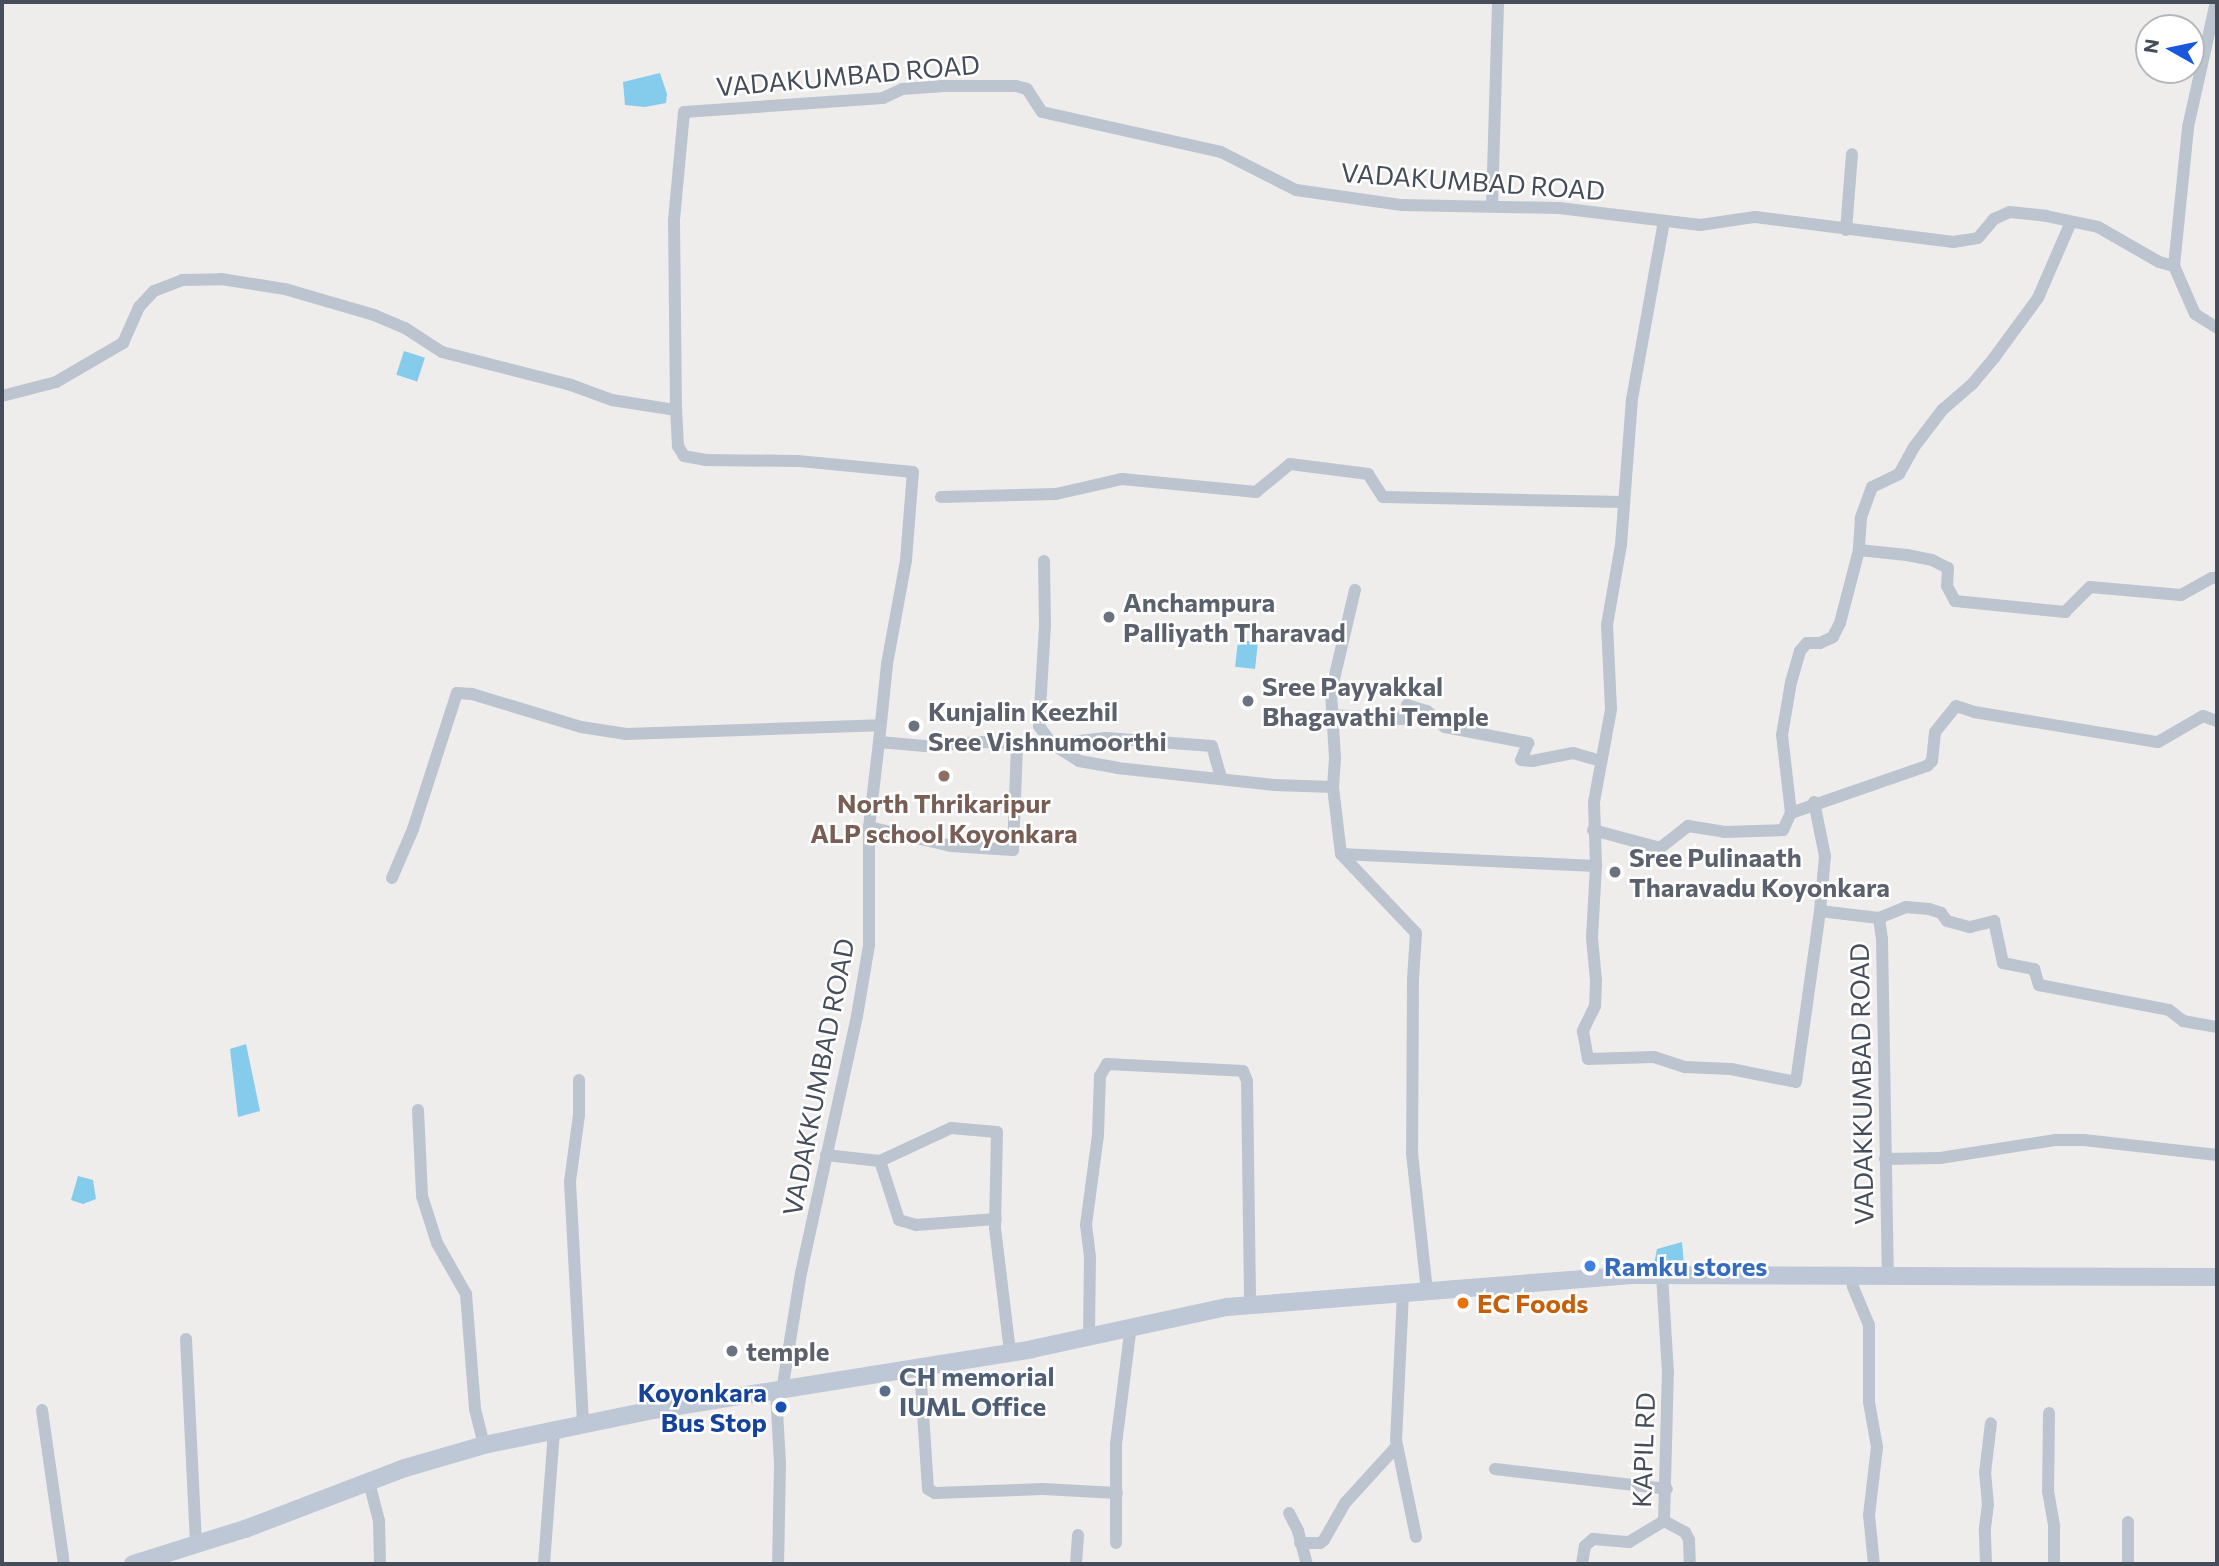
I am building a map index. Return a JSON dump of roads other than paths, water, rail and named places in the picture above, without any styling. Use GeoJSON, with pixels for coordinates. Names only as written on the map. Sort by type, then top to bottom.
{"type":"FeatureCollection","features":[{"type":"Feature","properties":{"kind":"main road"},"geometry":{"type":"LineString","coordinates":[[133,1564],[196,1545],[369,1482],[484,1445],[583,1424],[920,1368],[1130,1326],[1250,1306],[1662,1274],[1888,1273],[2217,1277]]}},
{"type":"Feature","properties":{"kind":"street"},"geometry":{"type":"LineString","coordinates":[[1492,206],[1497,2]]}},
{"type":"Feature","properties":{"kind":"street"},"geometry":{"type":"LineString","coordinates":[[2216,2],[2188,127],[2174,266],[2195,314],[2217,328]]}},
{"type":"Feature","properties":{"kind":"street","name":"VADAKUMBAD ROAD"},"geometry":{"type":"LineString","coordinates":[[879,742],[887,664],[906,560],[914,472],[798,461],[689,459],[678,446],[674,220],[684,112],[883,98],[902,89],[1016,86],[1027,89],[1042,112],[1221,152],[1296,190],[1402,205],[1559,208],[1700,225],[1755,217],[1953,242],[1978,238],[1994,219],[2010,212],[2098,227],[2159,262],[2174,266]]}},
{"type":"Feature","properties":{"kind":"street"},"geometry":{"type":"LineString","coordinates":[[1846,230],[1852,154]]}},
{"type":"Feature","properties":{"kind":"street"},"geometry":{"type":"LineString","coordinates":[[1341,855],[1595,866],[1593,830],[1597,775],[1611,709],[1608,625],[1620,545],[1632,399],[1664,222]]}},
{"type":"Feature","properties":{"kind":"street"},"geometry":{"type":"LineString","coordinates":[[1593,830],[1660,848],[1688,826],[1724,832],[1783,830],[1791,813],[1782,735],[1791,682],[1800,651],[1807,643],[1819,643],[1833,637],[1840,623],[1858,550],[1861,518],[1872,487],[1899,474],[1914,447],[1943,409],[1971,386],[1994,358],[2038,298],[2071,222]]}},
{"type":"Feature","properties":{"kind":"street"},"geometry":{"type":"LineString","coordinates":[[2,396],[56,382],[123,343],[139,307],[154,291],[182,280],[222,279],[285,289],[374,315],[405,328],[442,352],[571,385],[612,400],[676,410]]}},
{"type":"Feature","properties":{"kind":"street"},"geometry":{"type":"LineString","coordinates":[[941,497],[1056,494],[1122,479],[1256,492],[1290,464],[1368,474],[1383,496],[1623,502]]}},
{"type":"Feature","properties":{"kind":"street"},"geometry":{"type":"LineString","coordinates":[[1858,550],[1907,555],[1931,560],[1948,568],[1947,586],[1955,601],[2065,612],[2090,587],[2181,595],[2212,578],[2217,578]]}},
{"type":"Feature","properties":{"kind":"street"},"geometry":{"type":"LineString","coordinates":[[1044,561],[1045,625],[1039,726],[1052,744],[1079,761],[1117,768],[1221,777],[1274,785],[1333,787]]}},
{"type":"Feature","properties":{"kind":"street"},"geometry":{"type":"LineString","coordinates":[[1355,590],[1331,692],[1330,715],[1335,758],[1333,787],[1341,855],[1416,933],[1413,979],[1412,1153],[1427,1292]]}},
{"type":"Feature","properties":{"kind":"street"},"geometry":{"type":"LineString","coordinates":[[392,878],[413,829],[457,693],[472,694],[581,727],[626,734],[880,725]]}},
{"type":"Feature","properties":{"kind":"street"},"geometry":{"type":"LineString","coordinates":[[1330,715],[1402,719],[1406,705],[1427,710],[1444,727],[1528,743],[1521,760],[1532,761],[1573,753],[1594,759]]}},
{"type":"Feature","properties":{"kind":"street"},"geometry":{"type":"LineString","coordinates":[[1791,813],[1814,802],[1927,766],[1932,761],[1935,732],[1956,706],[1974,712],[2158,742],[2203,716],[2217,721]]}},
{"type":"Feature","properties":{"kind":"street"},"geometry":{"type":"LineString","coordinates":[[879,742],[925,746],[979,742],[1017,745],[1105,738],[1212,746],[1221,777]]}},
{"type":"Feature","properties":{"kind":"street","name":"VADAKKUMBAD ROAD"},"geometry":{"type":"LineString","coordinates":[[778,1564],[779,1392],[801,1273],[857,1016],[869,945],[869,827],[879,742]]}},
{"type":"Feature","properties":{"kind":"street"},"geometry":{"type":"LineString","coordinates":[[869,827],[951,846],[1013,850],[1017,745]]}},
{"type":"Feature","properties":{"kind":"street"},"geometry":{"type":"LineString","coordinates":[[1814,802],[1825,856],[1820,911]]}},
{"type":"Feature","properties":{"kind":"street","name":"VADAKKUMBAD ROAD"},"geometry":{"type":"LineString","coordinates":[[1595,866],[1592,938],[1596,981],[1595,1006],[1583,1031],[1588,1059],[1654,1057],[1685,1067],[1731,1069],[1796,1082],[1820,911],[1879,918],[1882,939],[1888,1273]]}},
{"type":"Feature","properties":{"kind":"street"},"geometry":{"type":"LineString","coordinates":[[1879,918],[1906,906],[1929,909],[1941,913],[1947,921],[1970,927],[1994,921],[2003,963],[2034,970],[2039,985],[2169,1010],[2183,1021],[2217,1027]]}},
{"type":"Feature","properties":{"kind":"street"},"geometry":{"type":"LineString","coordinates":[[1089,1336],[1090,1257],[1086,1225],[1098,1135],[1100,1076],[1107,1064],[1243,1071],[1247,1081],[1250,1306]]}},
{"type":"Feature","properties":{"kind":"street"},"geometry":{"type":"LineString","coordinates":[[579,1080],[579,1115],[570,1182],[583,1424]]}},
{"type":"Feature","properties":{"kind":"street"},"geometry":{"type":"LineString","coordinates":[[418,1110],[422,1196],[437,1242],[466,1294],[475,1409],[484,1445]]}},
{"type":"Feature","properties":{"kind":"street"},"geometry":{"type":"LineString","coordinates":[[826,1155],[880,1161],[951,1128],[997,1132],[996,1219],[1010,1352]]}},
{"type":"Feature","properties":{"kind":"street"},"geometry":{"type":"LineString","coordinates":[[1885,1159],[1940,1158],[2055,1140],[2084,1140],[2217,1155]]}},
{"type":"Feature","properties":{"kind":"street"},"geometry":{"type":"LineString","coordinates":[[880,1161],[899,1220],[916,1225],[996,1219]]}},
{"type":"Feature","properties":{"kind":"street","name":"KAPIL RD"},"geometry":{"type":"LineString","coordinates":[[1582,1564],[1585,1546],[1593,1539],[1629,1542],[1664,1521],[1667,1489],[1668,1373],[1662,1274]]}},
{"type":"Feature","properties":{"kind":"street"},"geometry":{"type":"LineString","coordinates":[[1851,1274],[1853,1287],[1869,1325],[1869,1402],[1877,1447],[1869,1515],[1874,1564]]}},
{"type":"Feature","properties":{"kind":"street"},"geometry":{"type":"LineString","coordinates":[[1403,1293],[1397,1446],[1416,1537]]}},
{"type":"Feature","properties":{"kind":"street"},"geometry":{"type":"LineString","coordinates":[[1116,1543],[1116,1444],[1130,1326]]}},
{"type":"Feature","properties":{"kind":"street"},"geometry":{"type":"LineString","coordinates":[[186,1339],[196,1545]]}},
{"type":"Feature","properties":{"kind":"street"},"geometry":{"type":"LineString","coordinates":[[920,1368],[928,1489],[935,1493],[1043,1489],[1117,1493]]}},
{"type":"Feature","properties":{"kind":"street"},"geometry":{"type":"LineString","coordinates":[[42,1410],[64,1564]]}},
{"type":"Feature","properties":{"kind":"street"},"geometry":{"type":"LineString","coordinates":[[2049,1413],[2048,1491],[2054,1527],[2054,1564]]}},
{"type":"Feature","properties":{"kind":"street"},"geometry":{"type":"LineString","coordinates":[[1986,1564],[1985,1528],[1988,1505],[1985,1474],[1991,1423]]}},
{"type":"Feature","properties":{"kind":"street"},"geometry":{"type":"LineString","coordinates":[[544,1564],[554,1430]]}},
{"type":"Feature","properties":{"kind":"street"},"geometry":{"type":"LineString","coordinates":[[1300,1543],[1320,1543],[1324,1540],[1345,1503],[1397,1446]]}},
{"type":"Feature","properties":{"kind":"street"},"geometry":{"type":"LineString","coordinates":[[1495,1469],[1667,1489]]}},
{"type":"Feature","properties":{"kind":"street"},"geometry":{"type":"LineString","coordinates":[[369,1482],[379,1521],[380,1564]]}},
{"type":"Feature","properties":{"kind":"street"},"geometry":{"type":"LineString","coordinates":[[1289,1513],[1307,1564]]}},
{"type":"Feature","properties":{"kind":"street"},"geometry":{"type":"LineString","coordinates":[[1664,1521],[1685,1532],[1689,1540],[1690,1564]]}},
{"type":"Feature","properties":{"kind":"street"},"geometry":{"type":"LineString","coordinates":[[2128,1522],[2128,1564]]}},
{"type":"Feature","properties":{"kind":"street"},"geometry":{"type":"LineString","coordinates":[[1076,1564],[1078,1535]]}},
{"type":"Feature","properties":{"kind":"water"},"geometry":{"type":"Polygon","coordinates":[[[660,73],[667,94],[666,103],[645,107],[625,105],[623,82],[660,73]]]}},
{"type":"Feature","properties":{"kind":"water"},"geometry":{"type":"Polygon","coordinates":[[[404,351],[425,358],[417,382],[396,375],[404,351]]]}},
{"type":"Feature","properties":{"kind":"water"},"geometry":{"type":"Polygon","coordinates":[[[1238,640],[1258,642],[1255,669],[1235,667],[1238,640]]]}},
{"type":"Feature","properties":{"kind":"water"},"geometry":{"type":"Polygon","coordinates":[[[246,1044],[260,1111],[238,1117],[230,1049],[246,1044]]]}},
{"type":"Feature","properties":{"kind":"water"},"geometry":{"type":"Polygon","coordinates":[[[78,1176],[93,1180],[96,1199],[83,1204],[71,1200],[78,1176]]]}},
{"type":"Feature","properties":{"kind":"water"},"geometry":{"type":"Polygon","coordinates":[[[1682,1242],[1684,1265],[1654,1264],[1657,1249],[1682,1242]]]}},
{"type":"Feature","properties":{"kind":"place","name":"Anchampura Palliyath Tharavad"},"geometry":{"type":"Point","coordinates":[1109,617]}},
{"type":"Feature","properties":{"kind":"place","name":"Sree Payyakkal Bhagavathi Temple"},"geometry":{"type":"Point","coordinates":[1248,701]}},
{"type":"Feature","properties":{"kind":"place","name":"Kunjalin Keezhil Sree Vishnumoorthi"},"geometry":{"type":"Point","coordinates":[914,726]}},
{"type":"Feature","properties":{"kind":"place","name":"North Thrikaripur ALP school Koyonkara"},"geometry":{"type":"Point","coordinates":[944,776]}},
{"type":"Feature","properties":{"kind":"place","name":"Sree Pulinaath Tharavadu Koyonkara"},"geometry":{"type":"Point","coordinates":[1615,872]}},
{"type":"Feature","properties":{"kind":"place","name":"Ramku stores"},"geometry":{"type":"Point","coordinates":[1590,1266]}},
{"type":"Feature","properties":{"kind":"place","name":"EC Foods"},"geometry":{"type":"Point","coordinates":[1463,1303]}},
{"type":"Feature","properties":{"kind":"place","name":"temple"},"geometry":{"type":"Point","coordinates":[732,1351]}},
{"type":"Feature","properties":{"kind":"place","name":"CH memorial IUML Office"},"geometry":{"type":"Point","coordinates":[885,1391]}},
{"type":"Feature","properties":{"kind":"place","name":"Koyonkara Bus Stop"},"geometry":{"type":"Point","coordinates":[781,1407]}}]}
